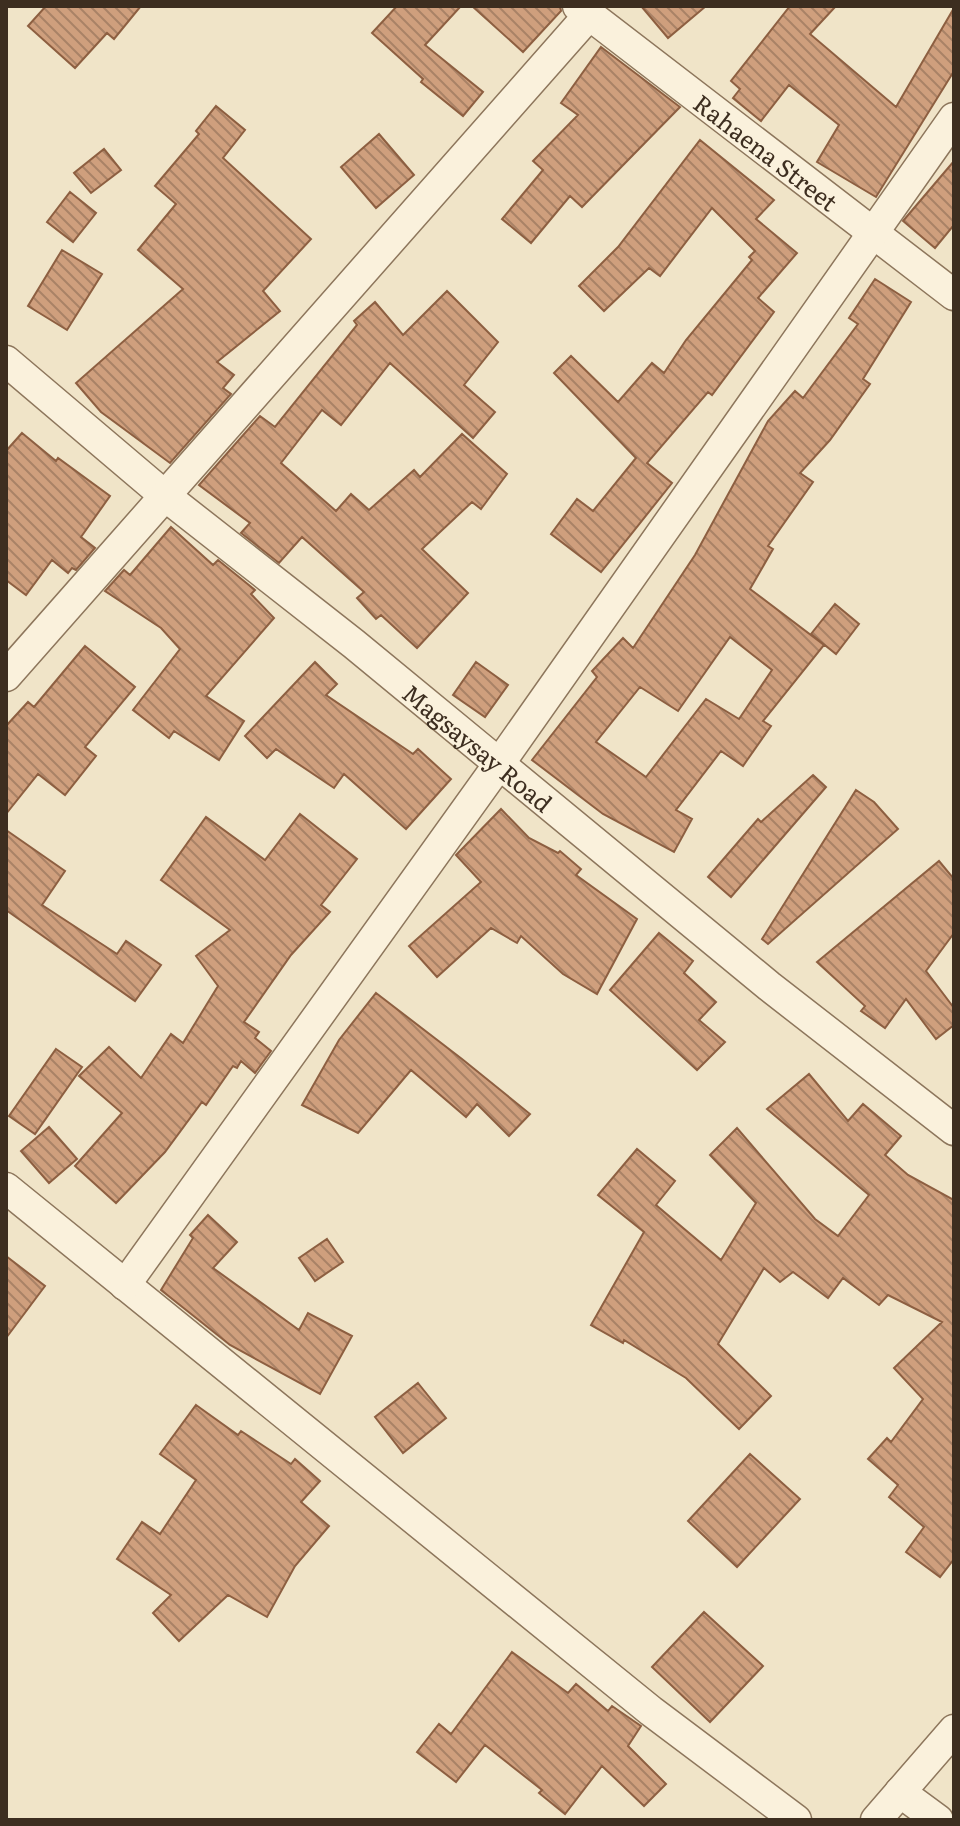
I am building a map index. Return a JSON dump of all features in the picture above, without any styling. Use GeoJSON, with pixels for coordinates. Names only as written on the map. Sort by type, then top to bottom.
{"type":"FeatureCollection","features":[{"type":"Feature","properties":{"kind":"street","name":"Rahaena Street"},"geometry":{"type":"LineString","coordinates":[[583,10],[954,295]]}},
{"type":"Feature","properties":{"kind":"street"},"geometry":{"type":"LineString","coordinates":[[6,676],[583,10]]}},
{"type":"Feature","properties":{"kind":"street"},"geometry":{"type":"LineString","coordinates":[[125,1285],[499,764],[870,233],[954,118]]}},
{"type":"Feature","properties":{"kind":"street","name":"Magsaysay Road"},"geometry":{"type":"LineString","coordinates":[[6,361],[164,495],[354,644],[769,986],[954,1130]]}},
{"type":"Feature","properties":{"kind":"street"},"geometry":{"type":"LineString","coordinates":[[6,1188],[651,1711],[796,1820]]}},
{"type":"Feature","properties":{"kind":"street"},"geometry":{"type":"LineString","coordinates":[[876,1820],[954,1730]]}},
{"type":"Feature","properties":{"kind":"street"},"geometry":{"type":"LineString","coordinates":[[900,1792],[938,1820]]}},
{"type":"Feature","properties":{"kind":"building"},"geometry":{"type":"Polygon","coordinates":[[[46,6],[141,6],[114,39],[107,33],[75,68],[28,26],[46,6]]]}},
{"type":"Feature","properties":{"kind":"building"},"geometry":{"type":"Polygon","coordinates":[[[397,6],[461,6],[425,45],[483,92],[463,116],[421,82],[423,79],[372,33],[397,6]]]}},
{"type":"Feature","properties":{"kind":"building"},"geometry":{"type":"Polygon","coordinates":[[[472,6],[560,6],[561,11],[523,52],[472,6]]]}},
{"type":"Feature","properties":{"kind":"building"},"geometry":{"type":"Polygon","coordinates":[[[641,6],[706,6],[668,38],[641,6]]]}},
{"type":"Feature","properties":{"kind":"building"},"geometry":{"type":"Polygon","coordinates":[[[790,6],[836,6],[810,34],[896,107],[954,8],[954,71],[876,197],[817,162],[839,125],[789,85],[761,121],[733,98],[740,89],[731,81],[790,6]]]}},
{"type":"Feature","properties":{"kind":"building"},"geometry":{"type":"Polygon","coordinates":[[[601,47],[680,107],[582,207],[570,196],[531,243],[502,219],[543,170],[533,161],[578,115],[561,103],[601,47]]]}},
{"type":"Feature","properties":{"kind":"building"},"geometry":{"type":"Polygon","coordinates":[[[216,106],[245,130],[223,158],[311,239],[263,291],[280,311],[217,362],[234,375],[223,388],[231,394],[170,463],[101,412],[76,383],[183,289],[138,250],[176,204],[155,186],[199,134],[196,131],[216,106]]]}},
{"type":"Feature","properties":{"kind":"building"},"geometry":{"type":"Polygon","coordinates":[[[379,134],[414,175],[376,208],[341,167],[379,134]]]}},
{"type":"Feature","properties":{"kind":"building"},"geometry":{"type":"Polygon","coordinates":[[[700,140],[774,200],[756,219],[797,253],[758,298],[774,312],[712,395],[708,392],[647,463],[672,483],[601,572],[551,534],[577,499],[593,511],[636,458],[554,373],[571,356],[618,402],[652,363],[664,373],[686,340],[752,260],[749,257],[755,251],[712,208],[660,276],[649,268],[604,311],[579,286],[618,247],[700,140]]]}},
{"type":"Feature","properties":{"kind":"building"},"geometry":{"type":"Polygon","coordinates":[[[104,149],[121,170],[91,193],[74,173],[104,149]]]}},
{"type":"Feature","properties":{"kind":"building"},"geometry":{"type":"Polygon","coordinates":[[[954,161],[954,225],[935,248],[903,221],[954,161]]]}},
{"type":"Feature","properties":{"kind":"building"},"geometry":{"type":"Polygon","coordinates":[[[70,192],[96,213],[73,242],[47,222],[70,192]]]}},
{"type":"Feature","properties":{"kind":"building"},"geometry":{"type":"Polygon","coordinates":[[[62,250],[102,274],[67,330],[28,306],[62,250]]]}},
{"type":"Feature","properties":{"kind":"building"},"geometry":{"type":"Polygon","coordinates":[[[875,279],[911,302],[863,379],[870,384],[830,440],[800,473],[813,482],[768,546],[773,549],[750,589],[824,645],[763,721],[771,726],[743,766],[721,751],[676,810],[692,819],[674,852],[603,814],[532,760],[597,677],[592,671],[623,638],[633,648],[695,555],[768,421],[795,391],[803,398],[858,324],[849,318],[875,279]],[[730,637],[678,711],[640,687],[596,742],[646,777],[706,699],[739,719],[772,670],[730,637]]]}},
{"type":"Feature","properties":{"kind":"building"},"geometry":{"type":"Polygon","coordinates":[[[447,291],[498,342],[464,385],[495,412],[473,438],[390,363],[341,425],[322,410],[281,463],[336,511],[351,494],[369,510],[414,470],[420,477],[462,434],[507,474],[481,509],[472,502],[422,549],[468,593],[417,648],[381,615],[376,619],[357,598],[364,592],[302,537],[279,563],[241,533],[250,523],[199,485],[260,416],[275,427],[357,325],[354,321],[375,302],[403,335],[447,291]]]}},
{"type":"Feature","properties":{"kind":"building"},"geometry":{"type":"Polygon","coordinates":[[[22,433],[56,461],[58,458],[110,496],[81,537],[95,548],[76,570],[72,568],[68,573],[52,560],[26,595],[6,580],[6,451],[22,433]]]}},
{"type":"Feature","properties":{"kind":"building"},"geometry":{"type":"Polygon","coordinates":[[[171,527],[213,565],[218,560],[255,590],[251,594],[274,618],[206,696],[244,721],[219,760],[174,731],[169,738],[133,710],[180,649],[161,628],[105,591],[124,570],[130,575],[171,527]]]}},
{"type":"Feature","properties":{"kind":"building"},"geometry":{"type":"Polygon","coordinates":[[[835,604],[859,624],[836,654],[811,634],[835,604]]]}},
{"type":"Feature","properties":{"kind":"building"},"geometry":{"type":"Polygon","coordinates":[[[85,646],[135,687],[85,747],[96,756],[65,795],[38,774],[6,814],[6,726],[28,702],[34,707],[85,646]]]}},
{"type":"Feature","properties":{"kind":"building"},"geometry":{"type":"Polygon","coordinates":[[[315,662],[337,684],[326,695],[413,754],[418,749],[451,779],[406,829],[344,774],[334,788],[276,749],[267,758],[245,736],[315,662]]]}},
{"type":"Feature","properties":{"kind":"building"},"geometry":{"type":"Polygon","coordinates":[[[476,662],[508,685],[485,717],[453,695],[476,662]]]}},
{"type":"Feature","properties":{"kind":"building"},"geometry":{"type":"Polygon","coordinates":[[[813,775],[826,787],[731,897],[708,877],[758,819],[761,822],[813,775]]]}},
{"type":"Feature","properties":{"kind":"building"},"geometry":{"type":"Polygon","coordinates":[[[856,790],[874,802],[898,829],[768,944],[762,939],[856,790]]]}},
{"type":"Feature","properties":{"kind":"building"},"geometry":{"type":"Polygon","coordinates":[[[501,809],[529,838],[558,853],[560,851],[581,869],[576,875],[637,919],[597,994],[563,974],[521,936],[517,943],[491,928],[437,977],[409,946],[481,882],[456,855],[501,809]]]}},
{"type":"Feature","properties":{"kind":"building"},"geometry":{"type":"Polygon","coordinates":[[[300,814],[357,859],[321,905],[330,912],[291,955],[244,1022],[259,1032],[255,1038],[271,1051],[255,1073],[241,1061],[237,1068],[233,1066],[206,1105],[202,1102],[165,1152],[116,1203],[75,1166],[122,1113],[79,1076],[109,1047],[141,1078],[171,1034],[183,1043],[218,986],[196,956],[230,930],[161,880],[206,817],[265,860],[300,814]]]}},
{"type":"Feature","properties":{"kind":"building"},"geometry":{"type":"Polygon","coordinates":[[[6,830],[65,871],[42,905],[117,954],[126,941],[161,965],[135,1001],[6,910],[6,830]]]}},
{"type":"Feature","properties":{"kind":"building"},"geometry":{"type":"Polygon","coordinates":[[[939,861],[954,879],[954,933],[926,971],[954,1008],[954,1025],[936,1039],[906,999],[885,1028],[861,1011],[865,1006],[817,962],[939,861]]]}},
{"type":"Feature","properties":{"kind":"building"},"geometry":{"type":"Polygon","coordinates":[[[659,933],[693,961],[684,973],[716,1002],[699,1020],[725,1042],[697,1070],[610,990],[659,933]]]}},
{"type":"Feature","properties":{"kind":"building"},"geometry":{"type":"Polygon","coordinates":[[[376,993],[530,1114],[509,1136],[477,1104],[466,1117],[411,1070],[358,1133],[302,1105],[339,1040],[376,993]]]}},
{"type":"Feature","properties":{"kind":"building"},"geometry":{"type":"Polygon","coordinates":[[[56,1049],[82,1067],[35,1134],[9,1116],[56,1049]]]}},
{"type":"Feature","properties":{"kind":"building"},"geometry":{"type":"Polygon","coordinates":[[[809,1074],[848,1121],[863,1104],[901,1136],[885,1155],[908,1175],[954,1200],[954,1559],[940,1577],[906,1552],[924,1527],[889,1497],[898,1485],[868,1459],[887,1438],[891,1442],[923,1399],[894,1368],[942,1322],[888,1295],[879,1305],[843,1278],[828,1298],[793,1272],[780,1282],[764,1268],[718,1344],[771,1396],[739,1429],[686,1378],[624,1340],[623,1343],[591,1325],[644,1232],[598,1195],[637,1149],[675,1181],[656,1205],[721,1260],[756,1203],[710,1155],[737,1128],[815,1219],[838,1236],[869,1195],[767,1109],[809,1074]]]}},
{"type":"Feature","properties":{"kind":"building"},"geometry":{"type":"Polygon","coordinates":[[[49,1127],[77,1159],[49,1183],[21,1151],[49,1127]]]}},
{"type":"Feature","properties":{"kind":"building"},"geometry":{"type":"Polygon","coordinates":[[[208,1215],[237,1242],[213,1268],[299,1330],[308,1313],[352,1336],[320,1394],[230,1345],[161,1290],[193,1238],[190,1235],[208,1215]]]}},
{"type":"Feature","properties":{"kind":"building"},"geometry":{"type":"Polygon","coordinates":[[[327,1239],[343,1262],[315,1281],[299,1258],[327,1239]]]}},
{"type":"Feature","properties":{"kind":"building"},"geometry":{"type":"Polygon","coordinates":[[[6,1256],[45,1286],[6,1338],[6,1256]]]}},
{"type":"Feature","properties":{"kind":"building"},"geometry":{"type":"Polygon","coordinates":[[[418,1383],[446,1418],[403,1453],[375,1417],[418,1383]]]}},
{"type":"Feature","properties":{"kind":"building"},"geometry":{"type":"Polygon","coordinates":[[[196,1405],[238,1435],[241,1431],[291,1464],[295,1459],[320,1481],[301,1502],[329,1526],[295,1566],[267,1617],[228,1595],[179,1641],[153,1613],[171,1595],[117,1559],[142,1522],[160,1534],[196,1480],[160,1454],[196,1405]]]}},
{"type":"Feature","properties":{"kind":"building"},"geometry":{"type":"Polygon","coordinates":[[[750,1454],[800,1499],[737,1567],[688,1521],[750,1454]]]}},
{"type":"Feature","properties":{"kind":"building"},"geometry":{"type":"Polygon","coordinates":[[[704,1612],[763,1666],[710,1722],[652,1667],[704,1612]]]}},
{"type":"Feature","properties":{"kind":"building"},"geometry":{"type":"Polygon","coordinates":[[[512,1652],[568,1693],[576,1684],[608,1711],[612,1706],[641,1726],[628,1746],[666,1784],[644,1806],[602,1766],[565,1814],[539,1793],[542,1790],[485,1745],[456,1782],[417,1752],[439,1724],[451,1734],[512,1652]]]}}]}
